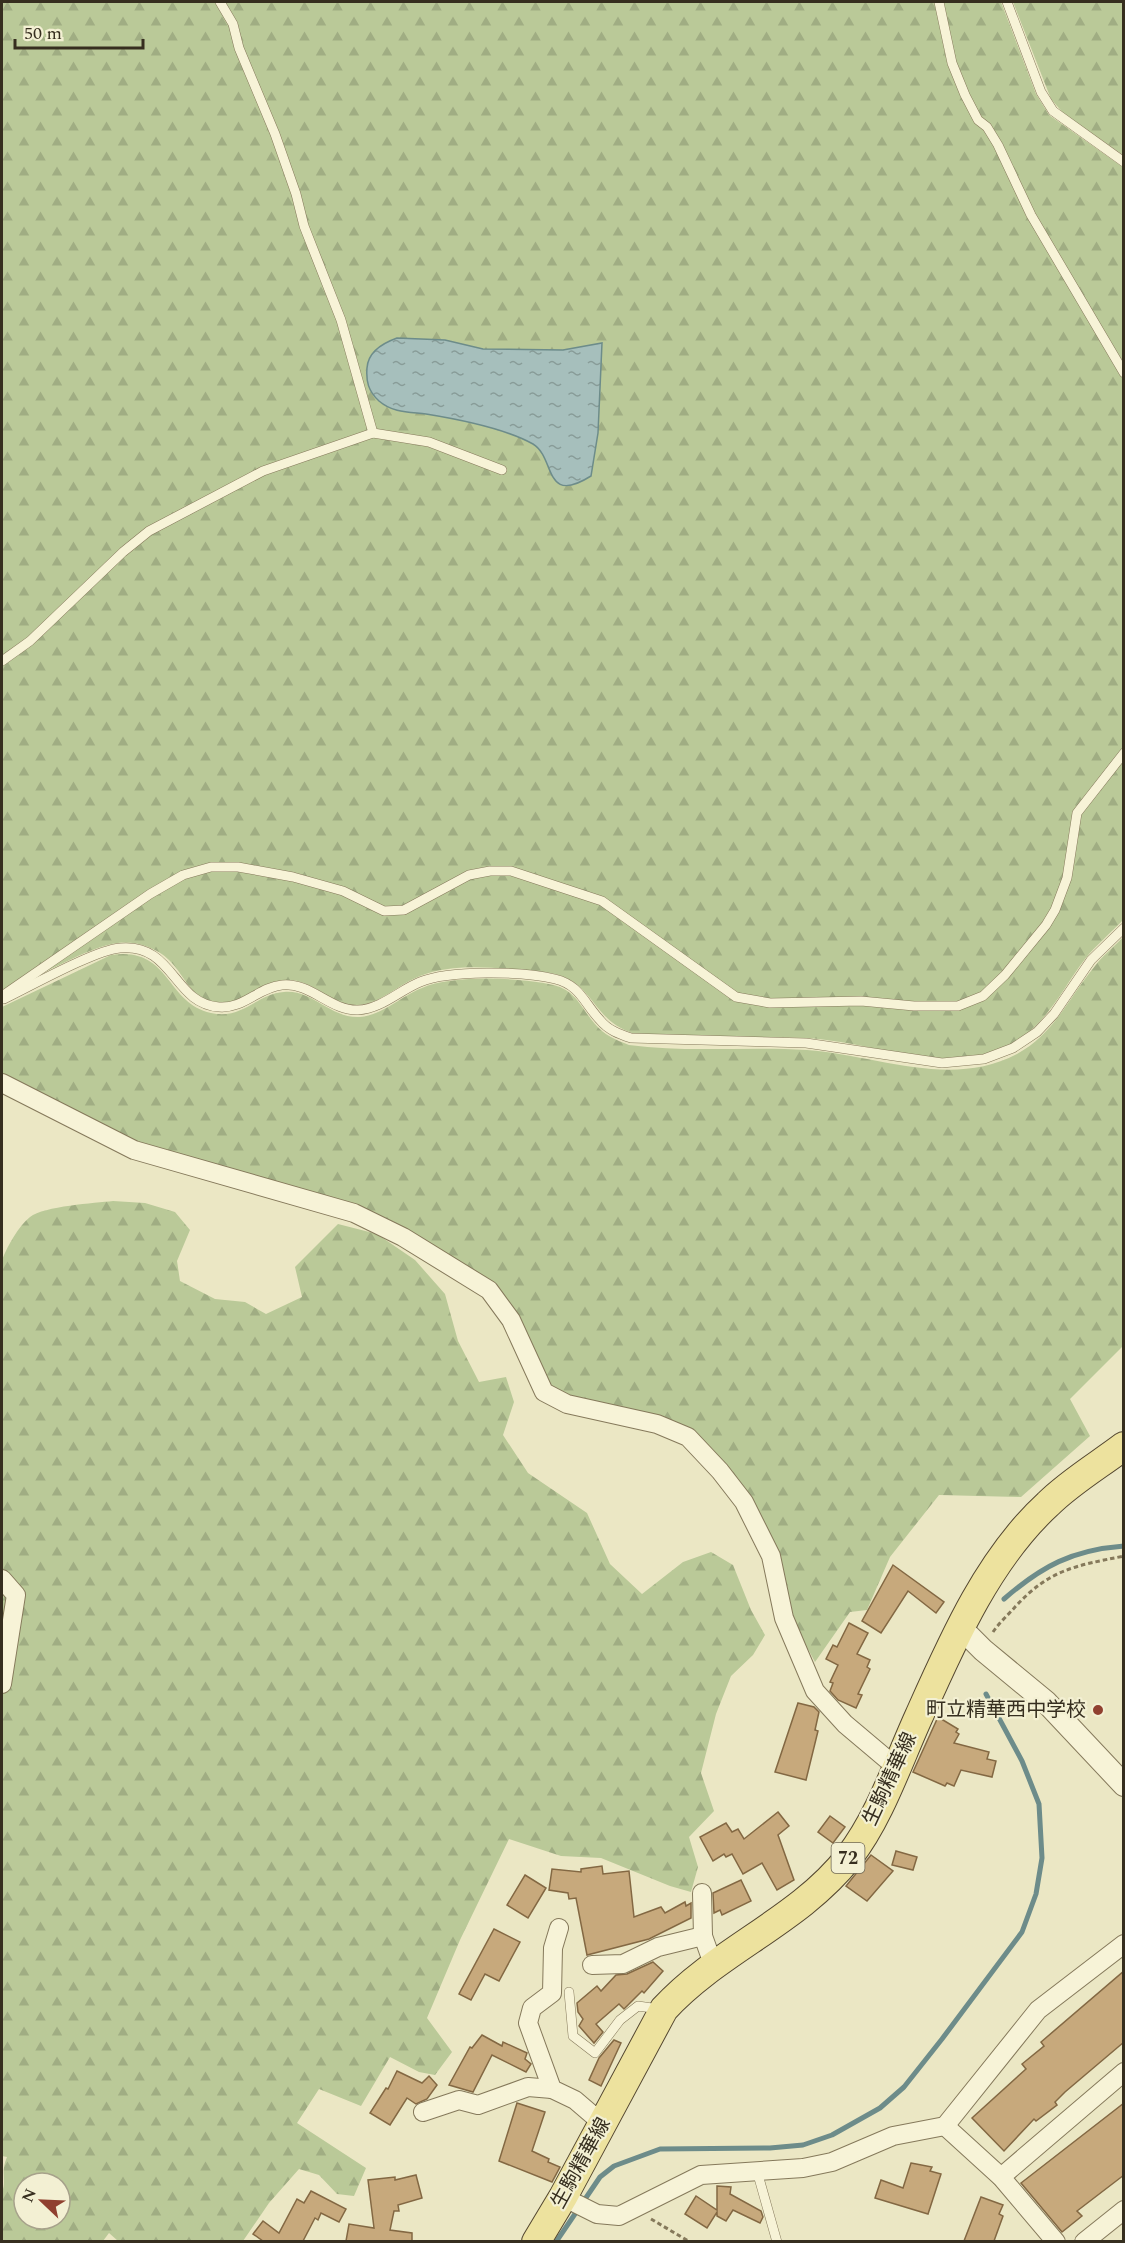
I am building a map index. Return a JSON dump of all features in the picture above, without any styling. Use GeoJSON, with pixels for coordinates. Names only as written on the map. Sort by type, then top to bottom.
{"type":"FeatureCollection","features":[{"type":"Feature","properties":{"kind":"main road","name":"生駒精華線"},"geometry":{"type":"LineString","coordinates":[[536,2241],[563,2197],[603,2124],[637,2054],[664,2009],[685,1987],[713,1964],[820,1890],[849,1857],[862,1837],[961,1628],[987,1580],[1041,1512],[1124,1446]]}},
{"type":"Feature","properties":{"kind":"street"},"geometry":{"type":"LineString","coordinates":[[2,1083],[134,1150],[354,1213],[403,1237],[489,1290],[511,1320],[544,1392],[567,1404],[657,1424],[688,1437],[720,1471],[744,1502],[771,1556],[784,1618],[815,1691],[845,1724],[896,1767]]}},
{"type":"Feature","properties":{"kind":"street"},"geometry":{"type":"LineString","coordinates":[[2,1579],[16,1595],[2,1684]]}},
{"type":"Feature","properties":{"kind":"street"},"geometry":{"type":"LineString","coordinates":[[961,1628],[983,1650],[1046,1702],[1124,1785]]}},
{"type":"Feature","properties":{"kind":"street"},"geometry":{"type":"LineString","coordinates":[[702,1893],[703,1936],[713,1964]]}},
{"type":"Feature","properties":{"kind":"street"},"geometry":{"type":"LineString","coordinates":[[552,2089],[528,2023],[532,2008],[552,1993],[553,1948],[559,1928]]}},
{"type":"Feature","properties":{"kind":"street"},"geometry":{"type":"LineString","coordinates":[[592,1965],[623,1965],[658,1947],[703,1936]]}},
{"type":"Feature","properties":{"kind":"street"},"geometry":{"type":"LineString","coordinates":[[563,2197],[597,2214],[619,2216],[701,2175],[832,2162],[893,2136],[945,2126],[1038,2010],[1124,1944]]}},
{"type":"Feature","properties":{"kind":"street"},"geometry":{"type":"LineString","coordinates":[[1001,2177],[1124,2072]]}},
{"type":"Feature","properties":{"kind":"street"},"geometry":{"type":"LineString","coordinates":[[423,2112],[459,2100],[478,2105],[528,2087],[552,2089],[575,2100],[603,2124]]}},
{"type":"Feature","properties":{"kind":"street"},"geometry":{"type":"LineString","coordinates":[[945,2126],[1001,2177],[1056,2241]]}},
{"type":"Feature","properties":{"kind":"street"},"geometry":{"type":"LineString","coordinates":[[1084,2241],[1124,2210]]}},
{"type":"Feature","properties":{"kind":"lane"},"geometry":{"type":"LineString","coordinates":[[220,2],[233,24],[239,48],[275,134],[296,194],[304,226],[341,320],[373,433]]}},
{"type":"Feature","properties":{"kind":"lane"},"geometry":{"type":"LineString","coordinates":[[939,2],[952,63],[965,95],[978,120],[987,127],[998,145],[1031,215],[1124,373]]}},
{"type":"Feature","properties":{"kind":"lane"},"geometry":{"type":"LineString","coordinates":[[1007,2],[1041,92],[1053,111],[1124,162]]}},
{"type":"Feature","properties":{"kind":"lane"},"geometry":{"type":"LineString","coordinates":[[2,661],[30,641],[123,552],[149,531],[263,471],[373,433],[429,442],[502,470]]}},
{"type":"Feature","properties":{"kind":"lane"},"geometry":{"type":"LineString","coordinates":[[2,996],[159,890],[197,870],[224,866],[293,877],[343,891],[374,908],[394,912],[411,906],[469,875],[490,871],[511,872],[602,901],[736,996],[770,1003],[861,1001],[914,1006],[958,1006],[984,996],[1005,975],[1046,924],[1055,910],[1067,878],[1072,831],[1077,813],[1124,753]]}},
{"type":"Feature","properties":{"kind":"lane"},"geometry":{"type":"LineString","coordinates":[[2,1000],[109,949],[130,948],[158,958],[172,971],[188,995],[213,1007],[238,1006],[270,988],[290,985],[308,990],[341,1008],[359,1010],[370,1008],[406,988],[435,976],[470,972],[552,978],[572,985],[609,1028],[631,1038],[806,1043],[955,1064],[999,1055],[1037,1032],[1054,1014],[1091,960],[1124,927]]}},
{"type":"Feature","properties":{"kind":"lane"},"geometry":{"type":"LineString","coordinates":[[568,1992],[573,2036],[595,2053],[620,2020],[638,2006],[664,2009]]}},
{"type":"Feature","properties":{"kind":"lane"},"geometry":{"type":"LineString","coordinates":[[758,2171],[777,2241]]}},
{"type":"Feature","properties":{"kind":"path"},"geometry":{"type":"LineString","coordinates":[[993,1632],[1047,1577],[1083,1564],[1124,1556]]}},
{"type":"Feature","properties":{"kind":"path"},"geometry":{"type":"LineString","coordinates":[[634,2209],[690,2241]]}},
{"type":"Feature","properties":{"kind":"green space"},"geometry":{"type":"Polygon","coordinates":[[[2,2],[1001,2],[1036,94],[1049,115],[1124,168],[1123,920],[1085,959],[1053,1006],[1035,1027],[1011,1044],[986,1054],[961,1058],[909,1055],[805,1038],[653,1036],[632,1033],[618,1026],[607,1018],[582,989],[559,975],[480,967],[435,971],[420,976],[366,1004],[340,1002],[308,985],[291,980],[271,983],[234,1001],[224,1003],[214,1002],[199,995],[164,955],[132,943],[118,943],[93,950],[2,994],[2,2]]]}},
{"type":"Feature","properties":{"kind":"green space"},"geometry":{"type":"Polygon","coordinates":[[[1013,2],[1123,2],[1123,155],[1064,114],[1051,99],[1013,2]]]}},
{"type":"Feature","properties":{"kind":"green space"},"geometry":{"type":"Polygon","coordinates":[[[1123,937],[1123,1346],[1070,1399],[1090,1436],[1021,1497],[939,1495],[890,1557],[867,1610],[850,1612],[815,1662],[790,1616],[777,1554],[692,1432],[569,1398],[549,1387],[517,1317],[406,1231],[136,1144],[2,1076],[2,1007],[111,955],[131,954],[157,967],[184,998],[196,1007],[211,1013],[232,1013],[265,997],[294,992],[340,1014],[360,1017],[376,1013],[414,991],[435,984],[468,979],[523,980],[561,987],[573,995],[602,1031],[629,1045],[673,1049],[807,1050],[913,1067],[966,1069],[992,1064],[1017,1054],[1042,1036],[1098,962],[1123,937]]]}},
{"type":"Feature","properties":{"kind":"green space"},"geometry":{"type":"Polygon","coordinates":[[[113,1201],[145,1203],[175,1212],[190,1230],[177,1261],[180,1281],[215,1299],[245,1302],[266,1314],[302,1297],[295,1267],[338,1224],[377,1234],[415,1260],[445,1294],[458,1341],[479,1382],[506,1377],[514,1402],[503,1435],[528,1473],[587,1513],[610,1564],[642,1594],[683,1562],[711,1552],[733,1565],[751,1610],[765,1635],[753,1655],[731,1676],[716,1714],[701,1773],[714,1811],[689,1837],[698,1867],[691,1892],[670,1886],[601,1858],[561,1856],[509,1839],[460,1940],[427,2018],[452,2052],[435,2075],[419,2072],[390,2057],[361,2106],[319,2089],[297,2123],[366,2168],[354,2196],[337,2194],[319,2175],[299,2169],[269,2203],[243,2241],[118,2241],[109,2233],[103,2241],[2,2242],[2,2192],[7,2157],[2,2156],[2,1260],[21,1226],[30,1217],[46,1210],[113,1201]]]}},
{"type":"Feature","properties":{"kind":"water"},"geometry":{"type":"Polygon","coordinates":[[[397,338],[445,340],[483,349],[563,350],[602,343],[598,433],[591,476],[576,484],[565,486],[558,483],[553,476],[540,451],[533,444],[522,439],[481,425],[401,411],[384,405],[368,386],[368,362],[377,348],[397,338]]]}},
{"type":"Feature","properties":{"kind":"building"},"geometry":{"type":"Polygon","coordinates":[[[893,1565],[944,1602],[936,1613],[908,1591],[881,1633],[862,1621],[893,1565]]]}},
{"type":"Feature","properties":{"kind":"building"},"geometry":{"type":"Polygon","coordinates":[[[849,1623],[868,1633],[857,1654],[870,1660],[867,1667],[870,1669],[858,1694],[862,1695],[856,1708],[838,1700],[830,1691],[833,1683],[830,1682],[838,1665],[826,1659],[833,1645],[837,1647],[849,1623]]]}},
{"type":"Feature","properties":{"kind":"building"},"geometry":{"type":"Polygon","coordinates":[[[798,1703],[814,1707],[819,1712],[815,1730],[818,1731],[806,1780],[775,1772],[798,1703]]]}},
{"type":"Feature","properties":{"kind":"building"},"geometry":{"type":"Polygon","coordinates":[[[938,1717],[958,1729],[956,1732],[959,1734],[954,1743],[989,1752],[987,1759],[996,1761],[992,1777],[961,1770],[954,1786],[947,1783],[945,1786],[913,1772],[938,1717]]]}},
{"type":"Feature","properties":{"kind":"building"},"geometry":{"type":"Polygon","coordinates":[[[778,1812],[789,1826],[778,1835],[794,1880],[777,1890],[762,1863],[743,1874],[732,1854],[726,1857],[724,1854],[713,1861],[700,1837],[726,1823],[732,1832],[738,1829],[744,1839],[778,1812]]]}},
{"type":"Feature","properties":{"kind":"building"},"geometry":{"type":"Polygon","coordinates":[[[830,1816],[845,1827],[833,1843],[818,1832],[830,1816]]]}},
{"type":"Feature","properties":{"kind":"building"},"geometry":{"type":"Polygon","coordinates":[[[896,1851],[917,1857],[913,1870],[892,1865],[896,1851]]]}},
{"type":"Feature","properties":{"kind":"building"},"geometry":{"type":"Polygon","coordinates":[[[871,1855],[893,1871],[867,1901],[846,1886],[871,1855]]]}},
{"type":"Feature","properties":{"kind":"building"},"geometry":{"type":"Polygon","coordinates":[[[602,1866],[603,1874],[629,1871],[634,1917],[661,1907],[665,1913],[685,1902],[686,1906],[691,1903],[691,1918],[649,1939],[587,1955],[576,1898],[569,1899],[568,1893],[549,1890],[552,1869],[581,1872],[581,1869],[602,1866]]]}},
{"type":"Feature","properties":{"kind":"building"},"geometry":{"type":"Polygon","coordinates":[[[525,1875],[546,1888],[528,1918],[507,1905],[525,1875]]]}},
{"type":"Feature","properties":{"kind":"building"},"geometry":{"type":"Polygon","coordinates":[[[741,1880],[751,1901],[722,1915],[720,1910],[714,1913],[713,1893],[741,1880]]]}},
{"type":"Feature","properties":{"kind":"building"},"geometry":{"type":"Polygon","coordinates":[[[494,1929],[520,1942],[499,1981],[485,1974],[471,2000],[459,1994],[494,1929]]]}},
{"type":"Feature","properties":{"kind":"building"},"geometry":{"type":"Polygon","coordinates":[[[653,1962],[663,1971],[644,1993],[642,1991],[624,2009],[619,2004],[596,2024],[603,2032],[594,2043],[579,2026],[583,2019],[578,2012],[577,2003],[597,1986],[601,1991],[616,1975],[627,1974],[653,1962]]]}},
{"type":"Feature","properties":{"kind":"building"},"geometry":{"type":"Polygon","coordinates":[[[1124,1971],[1124,2042],[1065,2092],[1055,2102],[1057,2105],[1036,2121],[1034,2119],[1004,2151],[972,2118],[1026,2069],[1022,2064],[1044,2046],[1041,2042],[1124,1971]]]}},
{"type":"Feature","properties":{"kind":"building"},"geometry":{"type":"Polygon","coordinates":[[[482,2035],[502,2046],[503,2042],[527,2053],[525,2059],[531,2064],[526,2072],[492,2055],[473,2092],[449,2085],[470,2047],[472,2048],[482,2035]]]}},
{"type":"Feature","properties":{"kind":"building"},"geometry":{"type":"Polygon","coordinates":[[[614,2040],[621,2043],[601,2086],[589,2080],[599,2058],[614,2040]]]}},
{"type":"Feature","properties":{"kind":"building"},"geometry":{"type":"Polygon","coordinates":[[[397,2071],[422,2083],[429,2076],[437,2085],[427,2099],[416,2104],[407,2098],[390,2125],[370,2113],[386,2088],[388,2089],[397,2071]]]}},
{"type":"Feature","properties":{"kind":"building"},"geometry":{"type":"Polygon","coordinates":[[[517,2103],[545,2112],[532,2151],[560,2167],[552,2182],[499,2161],[517,2103]]]}},
{"type":"Feature","properties":{"kind":"building"},"geometry":{"type":"Polygon","coordinates":[[[1124,2103],[1124,2175],[1077,2211],[1082,2216],[1062,2232],[1021,2183],[1124,2103]]]}},
{"type":"Feature","properties":{"kind":"building"},"geometry":{"type":"Polygon","coordinates":[[[911,2163],[932,2167],[930,2171],[941,2174],[928,2214],[875,2198],[881,2180],[903,2188],[911,2163]]]}},
{"type":"Feature","properties":{"kind":"building"},"geometry":{"type":"Polygon","coordinates":[[[416,2175],[422,2198],[398,2205],[399,2211],[394,2211],[390,2230],[412,2233],[412,2241],[346,2241],[349,2224],[374,2228],[368,2180],[395,2177],[395,2180],[416,2175]]]}},
{"type":"Feature","properties":{"kind":"building"},"geometry":{"type":"Polygon","coordinates":[[[717,2186],[731,2187],[730,2194],[761,2211],[763,2217],[760,2223],[733,2210],[726,2221],[717,2216],[717,2212],[707,2228],[685,2214],[696,2196],[717,2210],[717,2186]]]}},
{"type":"Feature","properties":{"kind":"building"},"geometry":{"type":"Polygon","coordinates":[[[311,2191],[346,2209],[339,2222],[321,2213],[318,2220],[315,2218],[303,2241],[263,2241],[253,2234],[263,2221],[279,2233],[297,2199],[304,2203],[311,2191]]]}},
{"type":"Feature","properties":{"kind":"building"},"geometry":{"type":"Polygon","coordinates":[[[981,2197],[1003,2205],[999,2214],[1003,2216],[994,2241],[964,2241],[981,2197]]]}},
{"type":"Feature","properties":{"kind":"waterway"},"geometry":{"type":"LineString","coordinates":[[1004,1599],[1031,1577],[1059,1562],[1089,1551],[1124,1546]]}},
{"type":"Feature","properties":{"kind":"waterway"},"geometry":{"type":"LineString","coordinates":[[556,2242],[600,2177],[614,2166],[660,2149],[770,2148],[803,2145],[832,2135],[880,2108],[904,2087],[942,2039],[1022,1932],[1036,1894],[1042,1858],[1039,1804],[1022,1761],[986,1694]]}},
{"type":"Feature","properties":{"kind":"place","name":"町立精華西中学校"},"geometry":{"type":"Point","coordinates":[1098,1710]}}]}
